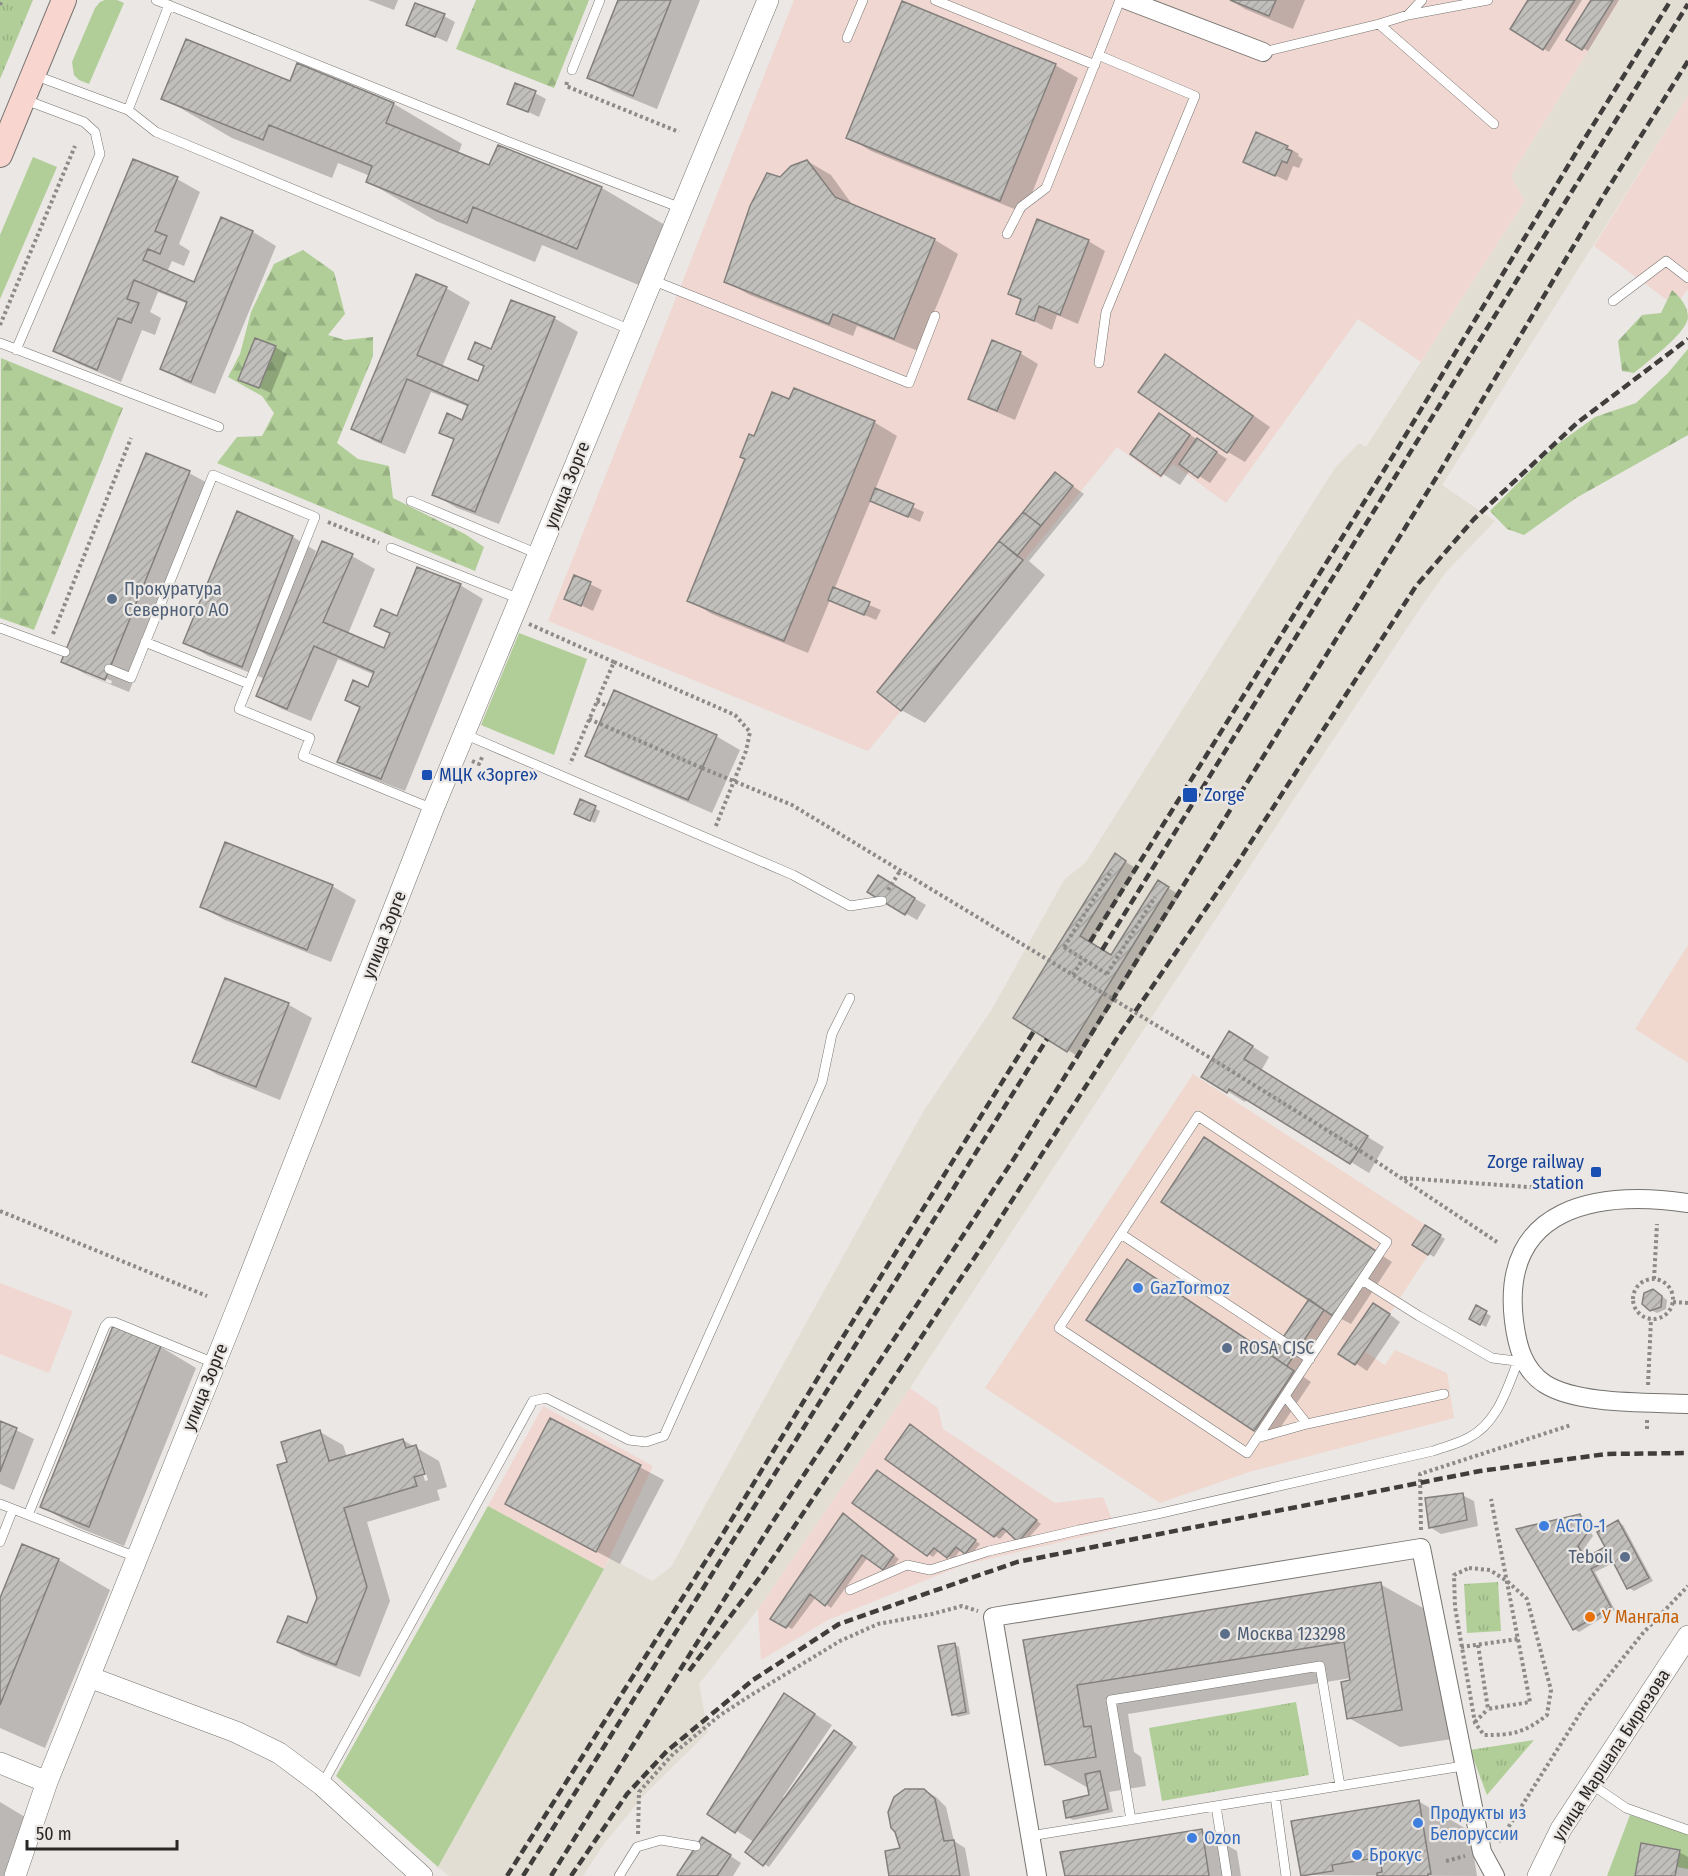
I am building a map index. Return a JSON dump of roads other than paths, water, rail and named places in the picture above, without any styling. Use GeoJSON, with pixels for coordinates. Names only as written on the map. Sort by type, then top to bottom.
{"type":"FeatureCollection","features":[{"type":"Feature","properties":{"kind":"main road"},"geometry":{"type":"LineString","coordinates":[[0,155],[64,0]]}},
{"type":"Feature","properties":{"kind":"street","name":"улица Зорге"},"geometry":{"type":"LineString","coordinates":[[13,1876],[47,1782],[433,809],[768,0]]}},
{"type":"Feature","properties":{"kind":"street"},"geometry":{"type":"LineString","coordinates":[[1127,0],[1263,52]]}},
{"type":"Feature","properties":{"kind":"street"},"geometry":{"type":"LineString","coordinates":[[1688,1203],[1658,1199],[1615,1200],[1557,1215],[1542,1226],[1520,1256],[1514,1284],[1513,1310],[1521,1362],[1545,1384],[1586,1398],[1688,1404]]}},
{"type":"Feature","properties":{"kind":"street"},"geometry":{"type":"LineString","coordinates":[[1037,1876],[993,1617],[1421,1548],[1482,1852],[1495,1876]]}},
{"type":"Feature","properties":{"kind":"street","name":"улица Маршала Бирюзова"},"geometry":{"type":"LineString","coordinates":[[1538,1876],[1561,1829],[1688,1636]]}},
{"type":"Feature","properties":{"kind":"street"},"geometry":{"type":"LineString","coordinates":[[89,1677],[242,1735],[279,1753],[322,1785],[422,1876]]}},
{"type":"Feature","properties":{"kind":"street"},"geometry":{"type":"LineString","coordinates":[[0,1763],[47,1782]]}},
{"type":"Feature","properties":{"kind":"lane"},"geometry":{"type":"LineString","coordinates":[[156,0],[504,140],[682,208]]}},
{"type":"Feature","properties":{"kind":"lane"},"geometry":{"type":"LineString","coordinates":[[572,70],[600,0]]}},
{"type":"Feature","properties":{"kind":"lane"},"geometry":{"type":"LineString","coordinates":[[847,38],[863,0]]}},
{"type":"Feature","properties":{"kind":"lane"},"geometry":{"type":"LineString","coordinates":[[935,0],[1095,65]]}},
{"type":"Feature","properties":{"kind":"lane"},"geometry":{"type":"LineString","coordinates":[[1007,234],[1021,207],[1046,188],[1119,0]]}},
{"type":"Feature","properties":{"kind":"lane"},"geometry":{"type":"LineString","coordinates":[[1408,15],[1422,0]]}},
{"type":"Feature","properties":{"kind":"lane"},"geometry":{"type":"LineString","coordinates":[[1263,52],[1408,15],[1488,0]]}},
{"type":"Feature","properties":{"kind":"lane"},"geometry":{"type":"LineString","coordinates":[[128,110],[170,5]]}},
{"type":"Feature","properties":{"kind":"lane"},"geometry":{"type":"LineString","coordinates":[[1379,24],[1494,124]]}},
{"type":"Feature","properties":{"kind":"lane"},"geometry":{"type":"LineString","coordinates":[[1098,55],[1195,96],[1106,312],[1099,363]]}},
{"type":"Feature","properties":{"kind":"lane"},"geometry":{"type":"LineString","coordinates":[[33,74],[128,110],[156,132],[631,330]]}},
{"type":"Feature","properties":{"kind":"lane"},"geometry":{"type":"LineString","coordinates":[[16,350],[100,154],[95,132],[84,122],[23,98]]}},
{"type":"Feature","properties":{"kind":"lane"},"geometry":{"type":"LineString","coordinates":[[1613,301],[1666,261],[1688,278]]}},
{"type":"Feature","properties":{"kind":"lane"},"geometry":{"type":"LineString","coordinates":[[652,280],[909,382],[935,316]]}},
{"type":"Feature","properties":{"kind":"lane"},"geometry":{"type":"LineString","coordinates":[[0,343],[219,428]]}},
{"type":"Feature","properties":{"kind":"lane"},"geometry":{"type":"LineString","coordinates":[[109,669],[130,678],[213,475],[315,516],[239,709],[310,738],[303,756],[433,809]]}},
{"type":"Feature","properties":{"kind":"lane"},"geometry":{"type":"LineString","coordinates":[[411,501],[538,554]]}},
{"type":"Feature","properties":{"kind":"lane"},"geometry":{"type":"LineString","coordinates":[[391,548],[519,600]]}},
{"type":"Feature","properties":{"kind":"lane"},"geometry":{"type":"LineString","coordinates":[[0,628],[65,652]]}},
{"type":"Feature","properties":{"kind":"lane"},"geometry":{"type":"LineString","coordinates":[[145,642],[249,684]]}},
{"type":"Feature","properties":{"kind":"lane"},"geometry":{"type":"LineString","coordinates":[[464,734],[793,875],[850,906],[882,901]]}},
{"type":"Feature","properties":{"kind":"lane"},"geometry":{"type":"LineString","coordinates":[[322,1785],[533,1401],[546,1398],[629,1440],[646,1442],[664,1436],[822,1082],[832,1034],[850,998]]}},
{"type":"Feature","properties":{"kind":"lane"},"geometry":{"type":"LineString","coordinates":[[1198,1116],[1387,1242],[1362,1280],[1247,1453],[1059,1328],[1198,1116]]}},
{"type":"Feature","properties":{"kind":"lane"},"geometry":{"type":"LineString","coordinates":[[1121,1233],[1310,1359]]}},
{"type":"Feature","properties":{"kind":"lane"},"geometry":{"type":"LineString","coordinates":[[850,1590],[907,1565],[930,1570],[989,1551],[1432,1451],[1469,1437],[1490,1421],[1521,1362],[1492,1358],[1362,1280]]}},
{"type":"Feature","properties":{"kind":"lane"},"geometry":{"type":"LineString","coordinates":[[28,1515],[105,1326],[109,1322],[114,1322],[214,1363]]}},
{"type":"Feature","properties":{"kind":"lane"},"geometry":{"type":"LineString","coordinates":[[1257,1438],[1307,1424],[1444,1394]]}},
{"type":"Feature","properties":{"kind":"lane"},"geometry":{"type":"LineString","coordinates":[[1285,1396],[1307,1424]]}},
{"type":"Feature","properties":{"kind":"lane"},"geometry":{"type":"LineString","coordinates":[[0,1504],[136,1557]]}},
{"type":"Feature","properties":{"kind":"lane"},"geometry":{"type":"LineString","coordinates":[[0,1542],[13,1509]]}},
{"type":"Feature","properties":{"kind":"lane"},"geometry":{"type":"LineString","coordinates":[[1131,1820],[1111,1700],[1320,1666],[1340,1786]]}},
{"type":"Feature","properties":{"kind":"lane"},"geometry":{"type":"LineString","coordinates":[[1030,1836],[1463,1766]]}},
{"type":"Feature","properties":{"kind":"lane"},"geometry":{"type":"LineString","coordinates":[[1590,1784],[1626,1808],[1688,1830]]}},
{"type":"Feature","properties":{"kind":"lane"},"geometry":{"type":"LineString","coordinates":[[1275,1797],[1286,1876]]}},
{"type":"Feature","properties":{"kind":"lane"},"geometry":{"type":"LineString","coordinates":[[1216,1806],[1227,1876]]}},
{"type":"Feature","properties":{"kind":"lane"},"geometry":{"type":"LineString","coordinates":[[619,1876],[638,1846],[661,1839],[696,1846]]}},
{"type":"Feature","properties":{"kind":"lane"},"geometry":{"type":"LineString","coordinates":[[0,1872],[13,1876]]}},
{"type":"Feature","properties":{"kind":"railway"},"geometry":{"type":"LineString","coordinates":[[1090,942],[1396,451],[1671,0]]}},
{"type":"Feature","properties":{"kind":"railway"},"geometry":{"type":"LineString","coordinates":[[1102,950],[1688,4]]}},
{"type":"Feature","properties":{"kind":"railway"},"geometry":{"type":"LineString","coordinates":[[551,1876],[772,1523],[1015,1157],[1436,478],[1602,198],[1688,61]]}},
{"type":"Feature","properties":{"kind":"railway"},"geometry":{"type":"LineString","coordinates":[[689,1671],[763,1573],[987,1239],[1117,1038],[1238,862],[1416,586],[1474,519],[1577,423],[1688,339]]}},
{"type":"Feature","properties":{"kind":"railway"},"geometry":{"type":"LineString","coordinates":[[507,1876],[724,1532],[1034,1031]]}},
{"type":"Feature","properties":{"kind":"railway"},"geometry":{"type":"LineString","coordinates":[[523,1876],[1047,1039]]}},
{"type":"Feature","properties":{"kind":"railway"},"geometry":{"type":"LineString","coordinates":[[571,1876],[627,1794],[667,1751],[753,1680],[839,1624],[1017,1562],[1480,1471],[1606,1454],[1688,1453]]}},
{"type":"Feature","properties":{"kind":"place","name":"Прокуратура Северного АО"},"geometry":{"type":"Point","coordinates":[112,599]}},
{"type":"Feature","properties":{"kind":"place","name":"МЦК «Зорге»"},"geometry":{"type":"Point","coordinates":[427,775]}},
{"type":"Feature","properties":{"kind":"place","name":"Zorge"},"geometry":{"type":"Point","coordinates":[1190,795]}},
{"type":"Feature","properties":{"kind":"place","name":"Zorge railway station"},"geometry":{"type":"Point","coordinates":[1596,1172]}},
{"type":"Feature","properties":{"kind":"place","name":"GazTormoz"},"geometry":{"type":"Point","coordinates":[1138,1288]}},
{"type":"Feature","properties":{"kind":"place","name":"ROSA CJSC"},"geometry":{"type":"Point","coordinates":[1227,1348]}},
{"type":"Feature","properties":{"kind":"place","name":"АСТО-1"},"geometry":{"type":"Point","coordinates":[1544,1526]}},
{"type":"Feature","properties":{"kind":"place","name":"Teboil"},"geometry":{"type":"Point","coordinates":[1625,1557]}},
{"type":"Feature","properties":{"kind":"place","name":"У Мангала"},"geometry":{"type":"Point","coordinates":[1590,1617]}},
{"type":"Feature","properties":{"kind":"place","name":"Москва 123298"},"geometry":{"type":"Point","coordinates":[1225,1634]}},
{"type":"Feature","properties":{"kind":"place","name":"Продукты из Белоруссии"},"geometry":{"type":"Point","coordinates":[1418,1823]}},
{"type":"Feature","properties":{"kind":"place","name":"Ozon"},"geometry":{"type":"Point","coordinates":[1192,1838]}},
{"type":"Feature","properties":{"kind":"place","name":"Брокус"},"geometry":{"type":"Point","coordinates":[1357,1855]}}]}
